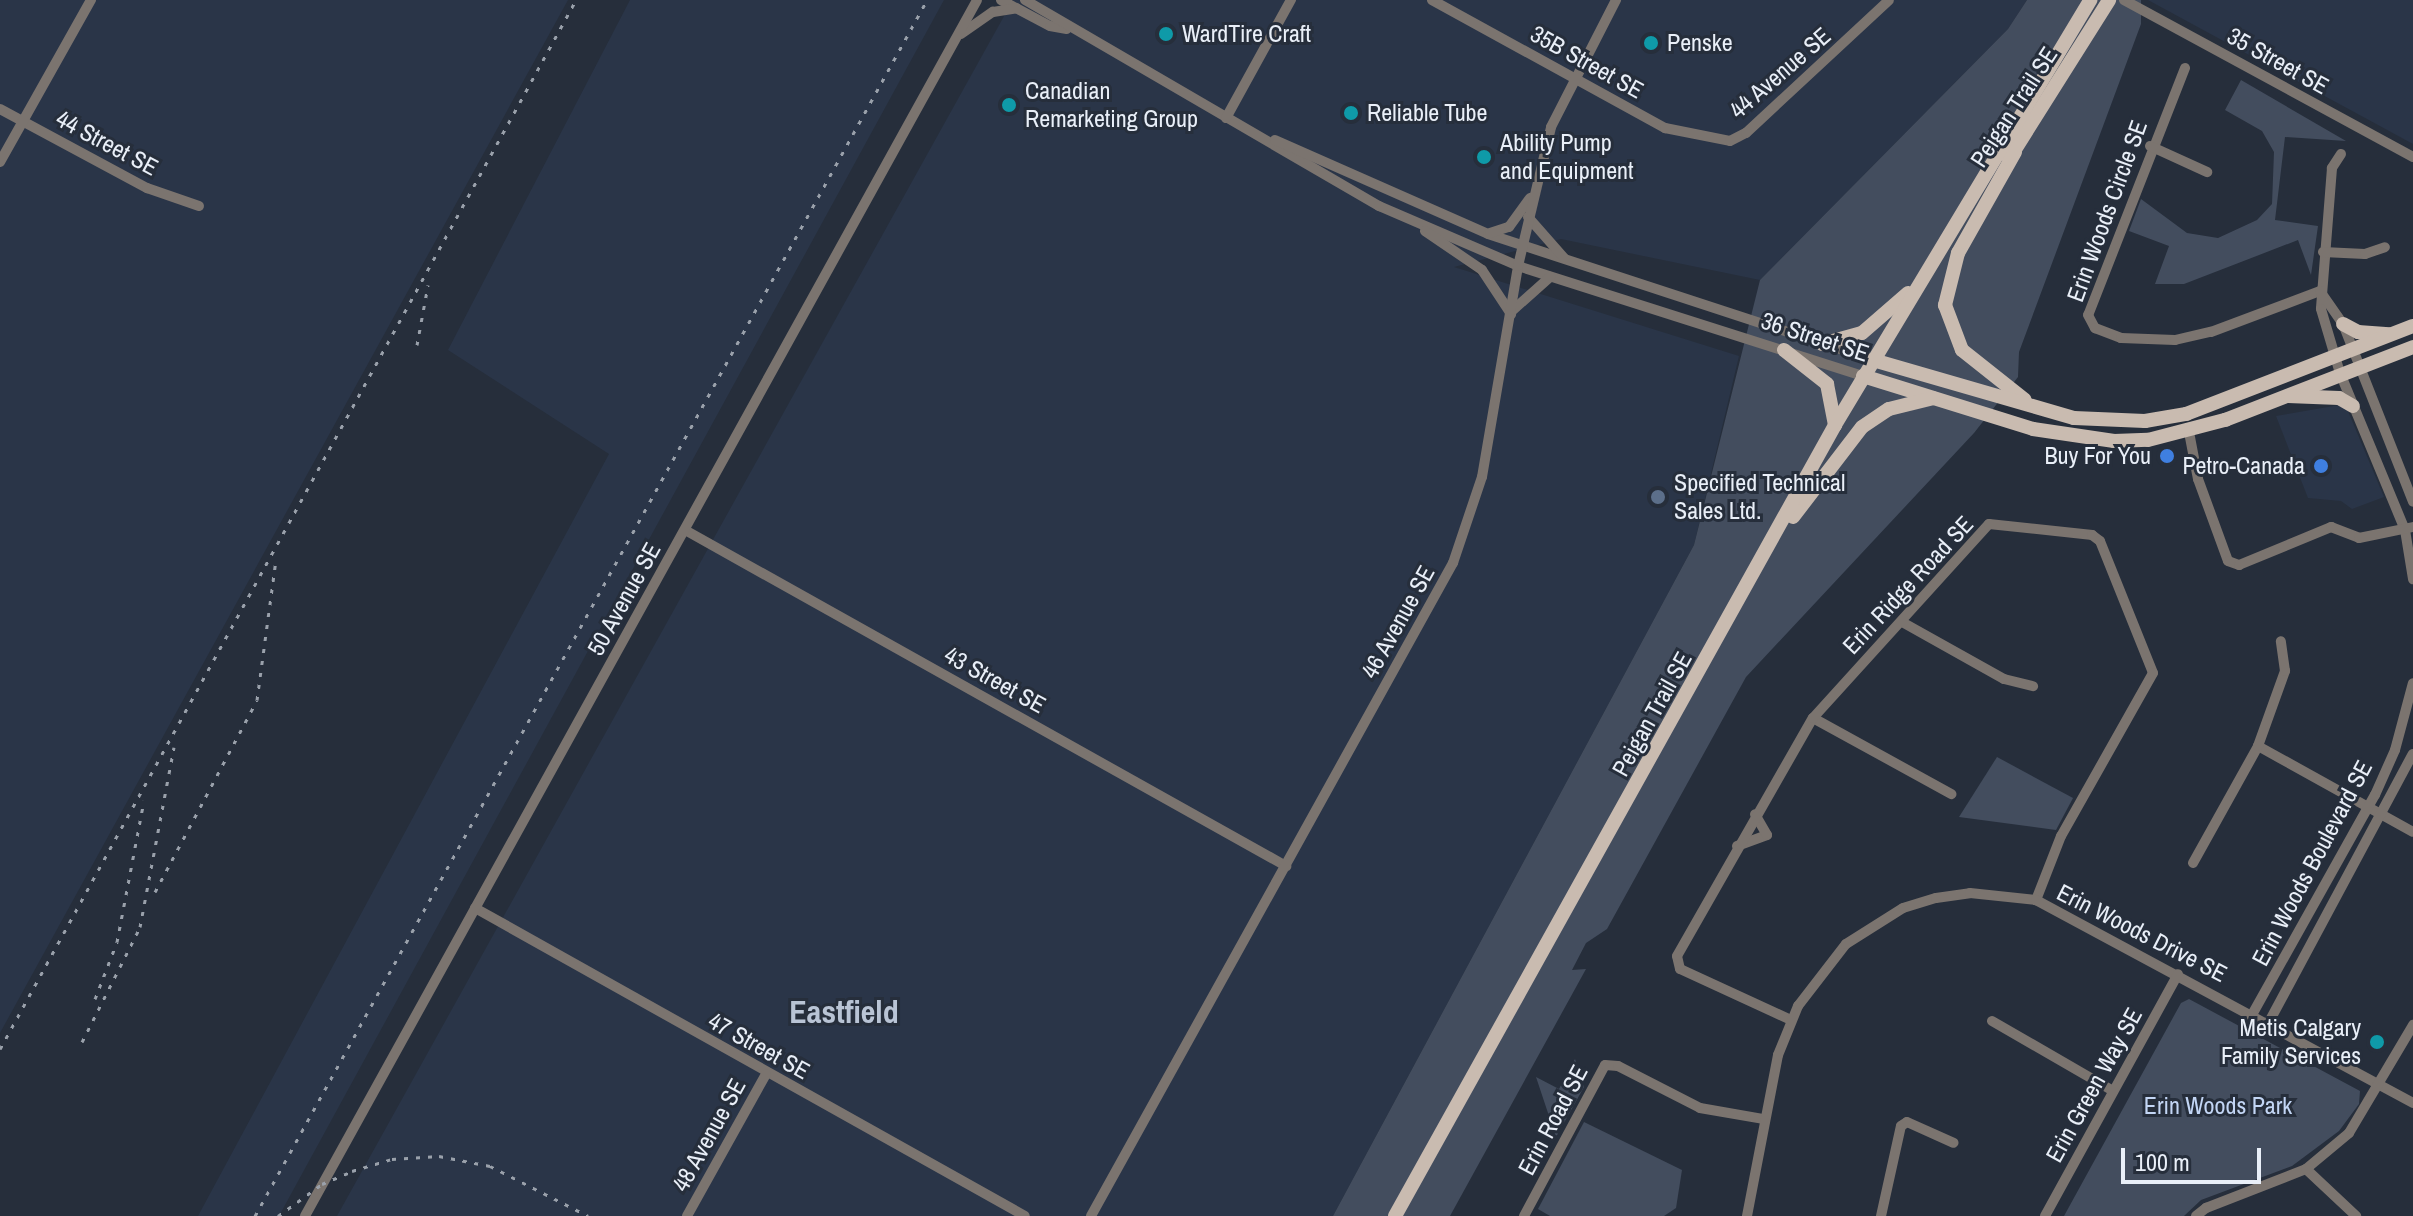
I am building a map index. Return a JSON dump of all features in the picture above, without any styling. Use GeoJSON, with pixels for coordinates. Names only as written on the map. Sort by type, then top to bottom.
{"type":"FeatureCollection","features":[{"type":"Feature","properties":{"kind":"main road","name":"Peigan Trail SE"},"geometry":{"type":"LineString","coordinates":[[1395,1216],[1779,532],[1863,376],[2090,0]]}},
{"type":"Feature","properties":{"kind":"main road","name":"Peigan Trail SE"},"geometry":{"type":"LineString","coordinates":[[1950,235],[2015,152],[2109,0]]}},
{"type":"Feature","properties":{"kind":"main road"},"geometry":{"type":"LineString","coordinates":[[2015,152],[1958,253],[1945,305],[1962,350],[2039,409]]}},
{"type":"Feature","properties":{"kind":"main road"},"geometry":{"type":"LineString","coordinates":[[1822,344],[1862,333],[1927,272]]}},
{"type":"Feature","properties":{"kind":"main road"},"geometry":{"type":"LineString","coordinates":[[2343,324],[2358,332],[2389,334]]}},
{"type":"Feature","properties":{"kind":"main road","name":"36 Street SE"},"geometry":{"type":"LineString","coordinates":[[1873,360],[2074,418],[2145,421],[2186,414],[2413,326]]}},
{"type":"Feature","properties":{"kind":"main road","name":"36 Street SE"},"geometry":{"type":"LineString","coordinates":[[1863,376],[2073,437],[2148,440],[2189,432],[2413,347]]}},
{"type":"Feature","properties":{"kind":"main road"},"geometry":{"type":"LineString","coordinates":[[1784,350],[1827,384],[1835,425]]}},
{"type":"Feature","properties":{"kind":"main road"},"geometry":{"type":"LineString","coordinates":[[2284,396],[2339,398],[2353,406]]}},
{"type":"Feature","properties":{"kind":"main road"},"geometry":{"type":"LineString","coordinates":[[1779,532],[1862,427],[1889,409],[1936,398]]}},
{"type":"Feature","properties":{"kind":"street"},"geometry":{"type":"LineString","coordinates":[[0,162],[91,0]]}},
{"type":"Feature","properties":{"kind":"street","name":"50 Avenue SE"},"geometry":{"type":"LineString","coordinates":[[305,1216],[977,0]]}},
{"type":"Feature","properties":{"kind":"street","name":"36 Street SE"},"geometry":{"type":"LineString","coordinates":[[1001,0],[1024,3],[1411,220],[1518,266],[1863,376]]}},
{"type":"Feature","properties":{"kind":"street"},"geometry":{"type":"LineString","coordinates":[[1226,118],[1291,0]]}},
{"type":"Feature","properties":{"kind":"street","name":"35B Street SE"},"geometry":{"type":"LineString","coordinates":[[1432,0],[1665,128],[1730,141]]}},
{"type":"Feature","properties":{"kind":"street","name":"46 Avenue SE"},"geometry":{"type":"LineString","coordinates":[[1091,1216],[1453,563],[1482,477],[1518,266],[1551,127],[1616,0]]}},
{"type":"Feature","properties":{"kind":"street","name":"44 Avenue SE"},"geometry":{"type":"LineString","coordinates":[[1730,141],[1746,133],[1889,0]]}},
{"type":"Feature","properties":{"kind":"street","name":"35 Street SE"},"geometry":{"type":"LineString","coordinates":[[2124,0],[2413,157]]}},
{"type":"Feature","properties":{"kind":"street"},"geometry":{"type":"LineString","coordinates":[[956,38],[993,12],[1024,3]]}},
{"type":"Feature","properties":{"kind":"street","name":"Erin Woods Circle SE"},"geometry":{"type":"LineString","coordinates":[[2185,68],[2150,146],[2088,315],[2095,328],[2121,338],[2175,340],[2211,332],[2320,291]]}},
{"type":"Feature","properties":{"kind":"street","name":"44 Street SE"},"geometry":{"type":"LineString","coordinates":[[0,109],[147,188],[199,206]]}},
{"type":"Feature","properties":{"kind":"street","name":"36 Street SE"},"geometry":{"type":"LineString","coordinates":[[1226,118],[1488,234],[1873,360]]}},
{"type":"Feature","properties":{"kind":"street"},"geometry":{"type":"LineString","coordinates":[[2150,146],[2207,172]]}},
{"type":"Feature","properties":{"kind":"street"},"geometry":{"type":"LineString","coordinates":[[2341,154],[2332,168],[2320,291],[2340,373],[2409,528],[2413,579]]}},
{"type":"Feature","properties":{"kind":"street"},"geometry":{"type":"LineString","coordinates":[[1488,234],[1509,227],[1533,193]]}},
{"type":"Feature","properties":{"kind":"street"},"geometry":{"type":"LineString","coordinates":[[1528,217],[1540,236],[1568,262]]}},
{"type":"Feature","properties":{"kind":"street"},"geometry":{"type":"LineString","coordinates":[[1411,220],[1482,270],[1511,314],[1535,286],[1550,277]]}},
{"type":"Feature","properties":{"kind":"street"},"geometry":{"type":"LineString","coordinates":[[2323,252],[2365,254],[2385,247]]}},
{"type":"Feature","properties":{"kind":"street"},"geometry":{"type":"LineString","coordinates":[[2320,291],[2343,324],[2413,502]]}},
{"type":"Feature","properties":{"kind":"street"},"geometry":{"type":"LineString","coordinates":[[2189,432],[2198,479],[2228,561],[2239,565],[2331,527],[2359,538],[2409,528]]}},
{"type":"Feature","properties":{"kind":"street","name":"Erin Ridge Road SE"},"geometry":{"type":"LineString","coordinates":[[1791,1020],[1680,969],[1677,956],[1755,814],[1813,718],[1989,524],[2092,535],[2100,541],[2153,673],[2061,836],[2036,900]]}},
{"type":"Feature","properties":{"kind":"street","name":"43 Street SE"},"geometry":{"type":"LineString","coordinates":[[685,530],[1286,866]]}},
{"type":"Feature","properties":{"kind":"street"},"geometry":{"type":"LineString","coordinates":[[1902,622],[2004,679],[2033,686]]}},
{"type":"Feature","properties":{"kind":"street"},"geometry":{"type":"LineString","coordinates":[[2193,863],[2258,746],[2285,671],[2281,641]]}},
{"type":"Feature","properties":{"kind":"street","name":"Erin Woods Boulevard SE"},"geometry":{"type":"LineString","coordinates":[[2253,1013],[2368,809],[2395,750],[2413,683]]}},
{"type":"Feature","properties":{"kind":"street"},"geometry":{"type":"LineString","coordinates":[[1813,718],[1951,794]]}},
{"type":"Feature","properties":{"kind":"street"},"geometry":{"type":"LineString","coordinates":[[2258,746],[2413,832]]}},
{"type":"Feature","properties":{"kind":"street","name":"Erin Woods Boulevard SE"},"geometry":{"type":"LineString","coordinates":[[2269,1022],[2383,817],[2413,754]]}},
{"type":"Feature","properties":{"kind":"street","name":"Erin Ridge Road SE"},"geometry":{"type":"LineString","coordinates":[[1737,846],[1767,835],[1755,814]]}},
{"type":"Feature","properties":{"kind":"street","name":"Erin Woods Drive SE"},"geometry":{"type":"LineString","coordinates":[[1747,1216],[1764,1119],[1791,1020],[1819,972],[1846,944],[1903,908],[1970,893],[2036,900],[2253,1013],[2413,1103]]}},
{"type":"Feature","properties":{"kind":"street","name":"47 Street SE"},"geometry":{"type":"LineString","coordinates":[[475,908],[766,1074],[1025,1216]]}},
{"type":"Feature","properties":{"kind":"street","name":"Erin Green Way SE"},"geometry":{"type":"LineString","coordinates":[[2045,1216],[2178,974]]}},
{"type":"Feature","properties":{"kind":"street"},"geometry":{"type":"LineString","coordinates":[[1992,1021],[2113,1091]]}},
{"type":"Feature","properties":{"kind":"street"},"geometry":{"type":"LineString","coordinates":[[2196,1216],[2306,1169],[2349,1133],[2382,1084],[2413,1025]]}},
{"type":"Feature","properties":{"kind":"street","name":"Erin Road SE"},"geometry":{"type":"LineString","coordinates":[[1524,1216],[1605,1065],[1618,1066],[1700,1108],[1764,1119]]}},
{"type":"Feature","properties":{"kind":"street","name":"48 Avenue SE"},"geometry":{"type":"LineString","coordinates":[[687,1216],[766,1074]]}},
{"type":"Feature","properties":{"kind":"street"},"geometry":{"type":"LineString","coordinates":[[1881,1216],[1901,1126],[1907,1122],[1954,1143]]}},
{"type":"Feature","properties":{"kind":"street"},"geometry":{"type":"LineString","coordinates":[[2306,1169],[2356,1216]]}},
{"type":"Feature","properties":{"kind":"shaded area"},"geometry":{"type":"Polygon","coordinates":[[[0,0],[568,0],[0,1033],[0,0]]]}},
{"type":"Feature","properties":{"kind":"shaded area"},"geometry":{"type":"Polygon","coordinates":[[[630,0],[944,0],[279,1216],[198,1216],[609,454],[448,350],[630,0]]]}},
{"type":"Feature","properties":{"kind":"shaded area"},"geometry":{"type":"Polygon","coordinates":[[[1013,0],[2027,0],[2008,29],[1760,280],[1561,239],[1454,267],[1739,356],[1694,545],[1333,1216],[337,1216],[1013,0]]]}},
{"type":"Feature","properties":{"kind":"shaded area"},"geometry":{"type":"Polygon","coordinates":[[[2148,0],[2413,0],[2413,144],[2148,0]]]}},
{"type":"Feature","properties":{"kind":"shaded area"},"geometry":{"type":"Polygon","coordinates":[[[2345,404],[2384,497],[2352,509],[2341,501],[2308,498],[2276,416],[2345,404]]]}},
{"type":"Feature","properties":{"kind":"green space"},"geometry":{"type":"Polygon","coordinates":[[[2027,0],[2141,0],[2141,24],[2019,352],[2018,377],[1974,433],[1746,677],[1607,929],[1586,943],[1572,970],[1586,969],[1450,1216],[1333,1216],[1694,545],[1760,280],[2008,29],[2027,0]]]}},
{"type":"Feature","properties":{"kind":"green space"},"geometry":{"type":"Polygon","coordinates":[[[2241,80],[2346,141],[2285,137],[2275,220],[2318,226],[2311,275],[2298,240],[2184,284],[2155,284],[2169,246],[2129,231],[2141,199],[2187,233],[2218,238],[2257,220],[2272,204],[2274,152],[2262,131],[2225,110],[2241,80]]]}},
{"type":"Feature","properties":{"kind":"green space"},"geometry":{"type":"Polygon","coordinates":[[[1997,757],[2073,798],[2056,830],[1959,817],[1997,757]]]}},
{"type":"Feature","properties":{"kind":"green space","name":"Erin Woods Park"},"geometry":{"type":"Polygon","coordinates":[[[2189,999],[2360,1091],[2359,1104],[2339,1131],[2292,1166],[2201,1200],[2184,1216],[2064,1216],[2181,1003],[2189,999]]]}},
{"type":"Feature","properties":{"kind":"green space"},"geometry":{"type":"Polygon","coordinates":[[[1575,1059],[1584,1087],[1556,1137],[1536,1077],[1559,1089],[1575,1059]]]}},
{"type":"Feature","properties":{"kind":"green space"},"geometry":{"type":"Polygon","coordinates":[[[1584,1122],[1682,1170],[1676,1208],[1664,1216],[1550,1216],[1538,1209],[1584,1122]]]}},
{"type":"Feature","properties":{"kind":"railway"},"geometry":{"type":"LineString","coordinates":[[0,1049],[576,0]]}},
{"type":"Feature","properties":{"kind":"railway"},"geometry":{"type":"LineString","coordinates":[[255,1216],[927,0]]}},
{"type":"Feature","properties":{"kind":"railway"},"geometry":{"type":"LineString","coordinates":[[417,345],[428,285]]}},
{"type":"Feature","properties":{"kind":"railway"},"geometry":{"type":"LineString","coordinates":[[155,892],[257,700],[276,560]]}},
{"type":"Feature","properties":{"kind":"railway"},"geometry":{"type":"LineString","coordinates":[[82,1042],[140,927],[174,747]]}},
{"type":"Feature","properties":{"kind":"railway"},"geometry":{"type":"LineString","coordinates":[[95,999],[117,942],[144,801]]}},
{"type":"Feature","properties":{"kind":"railway"},"geometry":{"type":"LineString","coordinates":[[278,1216],[322,1184],[352,1171],[392,1159],[439,1156],[490,1166],[588,1216]]}},
{"type":"Feature","properties":{"kind":"place","name":"WardTire Craft"},"geometry":{"type":"Point","coordinates":[1166,34]}},
{"type":"Feature","properties":{"kind":"place","name":"Penske"},"geometry":{"type":"Point","coordinates":[1651,43]}},
{"type":"Feature","properties":{"kind":"place","name":"Canadian Remarketing Group"},"geometry":{"type":"Point","coordinates":[1009,105]}},
{"type":"Feature","properties":{"kind":"place","name":"Reliable Tube"},"geometry":{"type":"Point","coordinates":[1351,113]}},
{"type":"Feature","properties":{"kind":"place","name":"Ability Pump and Equipment"},"geometry":{"type":"Point","coordinates":[1484,157]}},
{"type":"Feature","properties":{"kind":"place","name":"Buy For You"},"geometry":{"type":"Point","coordinates":[2167,456]}},
{"type":"Feature","properties":{"kind":"place","name":"Petro-Canada"},"geometry":{"type":"Point","coordinates":[2321,466]}},
{"type":"Feature","properties":{"kind":"place","name":"Specified Technical Sales Ltd."},"geometry":{"type":"Point","coordinates":[1658,497]}},
{"type":"Feature","properties":{"kind":"place","name":"Metis Calgary Family Services"},"geometry":{"type":"Point","coordinates":[2377,1042]}},
{"type":"Feature","properties":{"kind":"district","name":"Eastfield"},"geometry":{"type":"Point","coordinates":[844,1012]}}]}
